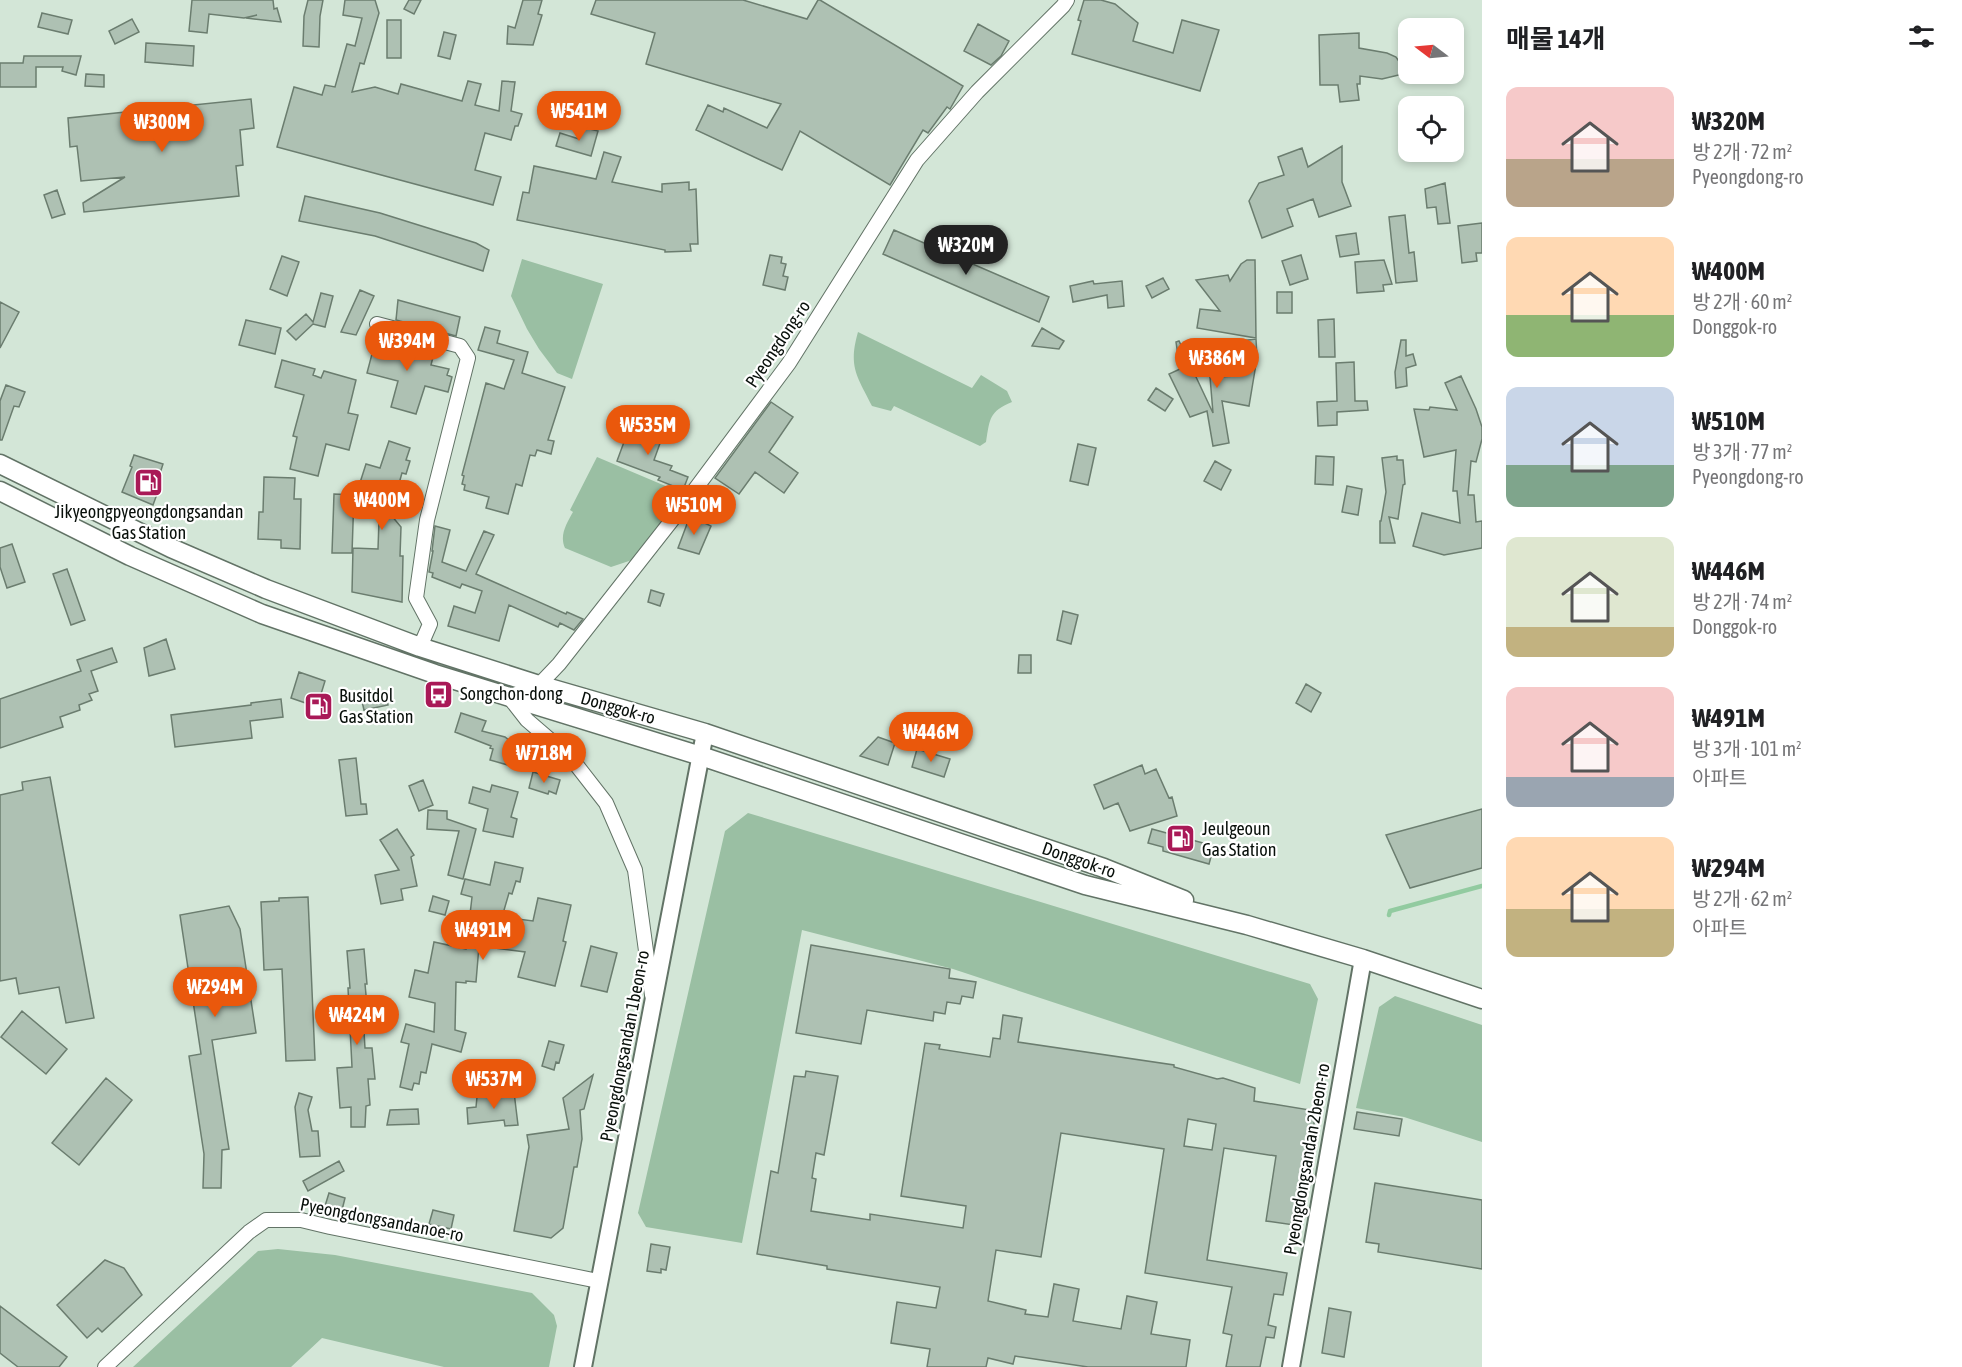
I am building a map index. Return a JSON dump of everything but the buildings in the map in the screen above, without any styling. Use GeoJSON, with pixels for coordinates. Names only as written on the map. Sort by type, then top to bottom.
{"type":"FeatureCollection","features":[{"type":"Feature","properties":{"kind":"main road","name":"Donggok-ro"},"geometry":{"type":"LineString","coordinates":[[0,464],[171,548],[255,584],[420,647],[539,685],[705,733],[1104,868],[1246,925]]}},
{"type":"Feature","properties":{"kind":"main road","name":"Donggok-ro"},"geometry":{"type":"LineString","coordinates":[[0,491],[130,556],[262,614],[435,674],[701,756],[1085,885],[1246,925],[1363,959],[1482,999]]}},
{"type":"Feature","properties":{"kind":"street","name":"Pyeongdong-ro"},"geometry":{"type":"LineString","coordinates":[[509,697],[539,685],[559,664],[676,515],[789,363],[917,160],[976,93],[1067,0]]}},
{"type":"Feature","properties":{"kind":"street"},"geometry":{"type":"LineString","coordinates":[[377,324],[460,346],[468,358],[427,520],[416,598],[430,624],[420,647]]}},
{"type":"Feature","properties":{"kind":"street"},"geometry":{"type":"LineString","coordinates":[[509,697],[527,720],[571,758],[606,804],[635,870],[654,1003]]}},
{"type":"Feature","properties":{"kind":"street","name":"Pyeongdongsandan 1beon-ro"},"geometry":{"type":"LineString","coordinates":[[583,1367],[705,733]]}},
{"type":"Feature","properties":{"kind":"street","name":"Pyeongdongsandan 2beon-ro"},"geometry":{"type":"LineString","coordinates":[[1291,1367],[1363,959]]}},
{"type":"Feature","properties":{"kind":"street","name":"Pyeongdongsandanoe-ro"},"geometry":{"type":"LineString","coordinates":[[105,1367],[249,1232],[266,1220],[301,1220],[598,1281]]}},
{"type":"Feature","properties":{"kind":"green space"},"geometry":{"type":"Polygon","coordinates":[[[522,259],[603,284],[572,379],[557,373],[539,349],[511,296],[522,259]]]}},
{"type":"Feature","properties":{"kind":"green space"},"geometry":{"type":"Polygon","coordinates":[[[858,332],[972,388],[981,375],[1007,391],[1012,402],[999,409],[992,417],[986,442],[980,446],[894,406],[891,411],[872,406],[858,379],[854,363],[858,332]]]}},
{"type":"Feature","properties":{"kind":"green space"},"geometry":{"type":"Polygon","coordinates":[[[597,457],[682,493],[635,559],[611,567],[565,548],[563,543],[564,529],[573,512],[570,510],[597,457]]]}},
{"type":"Feature","properties":{"kind":"green space"},"geometry":{"type":"Polygon","coordinates":[[[748,813],[1310,984],[1318,999],[1300,1084],[953,969],[802,930],[742,1243],[646,1227],[638,1213],[725,831],[748,813]]]}},
{"type":"Feature","properties":{"kind":"green space"},"geometry":{"type":"Polygon","coordinates":[[[1395,996],[1482,1025],[1482,1142],[1404,1117],[1356,1108],[1379,1007],[1395,996]]]}},
{"type":"Feature","properties":{"kind":"green space"},"geometry":{"type":"Polygon","coordinates":[[[278,1249],[335,1255],[532,1293],[554,1315],[557,1326],[549,1367],[444,1367],[322,1338],[291,1367],[133,1367],[258,1251],[278,1249]]]}},
{"type":"Feature","properties":{"kind":"waterway"},"geometry":{"type":"LineString","coordinates":[[1389,915],[1390,911],[1482,886]]}},
{"type":"Feature","properties":{"kind":"place","name":"Jikyeongpyeongdongsandan Gas Station"},"geometry":{"type":"Point","coordinates":[149,483]}},
{"type":"Feature","properties":{"kind":"place","name":"Songchon-dong"},"geometry":{"type":"Point","coordinates":[439,694]}},
{"type":"Feature","properties":{"kind":"place","name":"Busitdol Gas Station"},"geometry":{"type":"Point","coordinates":[318,706]}},
{"type":"Feature","properties":{"kind":"place","name":"Jeulgeoun Gas Station"},"geometry":{"type":"Point","coordinates":[1181,839]}}]}
